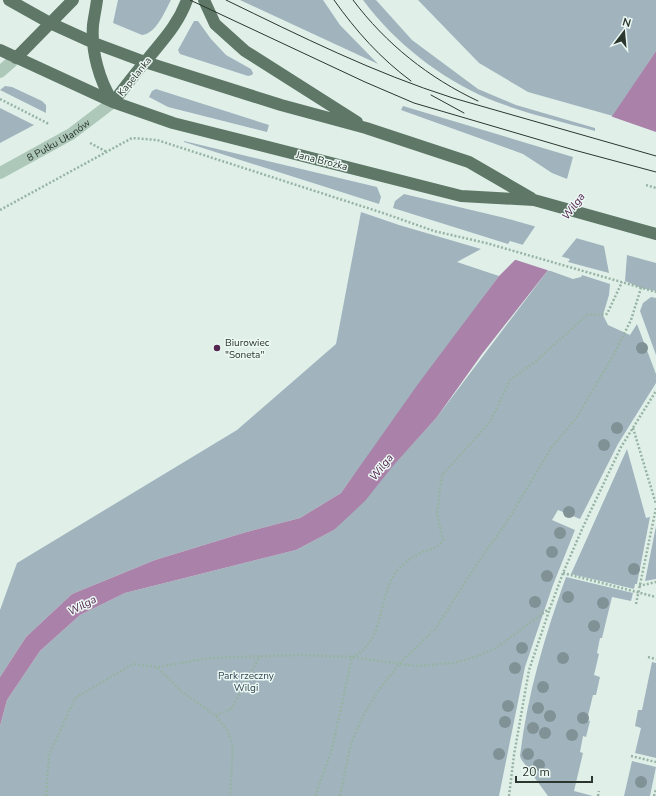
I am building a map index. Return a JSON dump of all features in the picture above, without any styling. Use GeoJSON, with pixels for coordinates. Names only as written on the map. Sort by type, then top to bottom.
{"type":"FeatureCollection","features":[{"type":"Feature","properties":{"kind":"main road","name":"Jana Brożka"},"geometry":{"type":"LineString","coordinates":[[9,0],[50,23],[94,43],[145,62],[281,105],[366,128],[469,162],[534,200]]}},
{"type":"Feature","properties":{"kind":"main road"},"geometry":{"type":"LineString","coordinates":[[16,58],[73,0]]}},
{"type":"Feature","properties":{"kind":"main road","name":"Kapelanka"},"geometry":{"type":"LineString","coordinates":[[97,0],[93,26],[96,58],[106,92],[113,102],[169,34],[184,9],[187,0]]}},
{"type":"Feature","properties":{"kind":"main road"},"geometry":{"type":"LineString","coordinates":[[204,0],[215,24],[245,51],[366,128]]}},
{"type":"Feature","properties":{"kind":"main road","name":"Jana Brożka"},"geometry":{"type":"LineString","coordinates":[[0,50],[113,102],[173,123],[461,196],[534,200],[656,234]]}},
{"type":"Feature","properties":{"kind":"street"},"geometry":{"type":"LineString","coordinates":[[0,72],[16,58]]}},
{"type":"Feature","properties":{"kind":"street","name":"8 Pułku Ułanów"},"geometry":{"type":"LineString","coordinates":[[0,173],[71,134],[113,102]]}},
{"type":"Feature","properties":{"kind":"path"},"geometry":{"type":"LineString","coordinates":[[0,98],[41,120]]}},
{"type":"Feature","properties":{"kind":"path"},"geometry":{"type":"LineString","coordinates":[[0,210],[132,138],[157,140],[434,231],[486,243],[656,292]]}},
{"type":"Feature","properties":{"kind":"path"},"geometry":{"type":"LineString","coordinates":[[646,185],[656,188]]}},
{"type":"Feature","properties":{"kind":"path"},"geometry":{"type":"LineString","coordinates":[[352,657],[360,654],[371,640],[390,583],[399,567],[421,552],[439,546],[443,540],[437,514],[442,475],[490,422],[510,380],[536,361],[587,315],[607,314],[622,282]]}},
{"type":"Feature","properties":{"kind":"path"},"geometry":{"type":"LineString","coordinates":[[340,796],[351,744],[364,714],[378,691],[400,663],[436,628],[478,562],[506,523],[551,448],[577,417],[613,356],[631,320],[641,288]]}},
{"type":"Feature","properties":{"kind":"path"},"geometry":{"type":"LineString","coordinates":[[509,796],[514,755],[529,670],[550,608],[563,573],[621,447],[656,391]]}},
{"type":"Feature","properties":{"kind":"path"},"geometry":{"type":"LineString","coordinates":[[633,428],[656,504]]}},
{"type":"Feature","properties":{"kind":"path"},"geometry":{"type":"LineString","coordinates":[[636,604],[656,508]]}},
{"type":"Feature","properties":{"kind":"path"},"geometry":{"type":"LineString","coordinates":[[563,573],[656,597]]}},
{"type":"Feature","properties":{"kind":"path"},"geometry":{"type":"LineString","coordinates":[[639,586],[656,582]]}},
{"type":"Feature","properties":{"kind":"path"},"geometry":{"type":"LineString","coordinates":[[46,796],[49,755],[75,698],[133,664],[158,667],[210,658],[300,655],[352,657],[415,666],[454,663],[475,657],[496,648],[550,608]]}},
{"type":"Feature","properties":{"kind":"path"},"geometry":{"type":"LineString","coordinates":[[216,716],[232,708],[260,656]]}},
{"type":"Feature","properties":{"kind":"path"},"geometry":{"type":"LineString","coordinates":[[315,796],[332,749],[352,657]]}},
{"type":"Feature","properties":{"kind":"path"},"geometry":{"type":"LineString","coordinates":[[648,657],[656,659]]}},
{"type":"Feature","properties":{"kind":"path"},"geometry":{"type":"LineString","coordinates":[[158,667],[182,692],[216,716],[227,730],[233,746],[230,796]]}},
{"type":"Feature","properties":{"kind":"path"},"geometry":{"type":"LineString","coordinates":[[631,756],[656,762]]}},
{"type":"Feature","properties":{"kind":"path"},"geometry":{"type":"LineString","coordinates":[[654,796],[656,789]]}},
{"type":"Feature","properties":{"kind":"path"},"geometry":{"type":"LineString","coordinates":[[598,796],[599,791]]}},
{"type":"Feature","properties":{"kind":"green space"},"geometry":{"type":"Polygon","coordinates":[[[118,0],[171,0],[163,16],[152,31],[142,35],[113,23],[118,0]]]}},
{"type":"Feature","properties":{"kind":"green space"},"geometry":{"type":"Polygon","coordinates":[[[240,0],[323,0],[340,25],[378,64],[240,0]]]}},
{"type":"Feature","properties":{"kind":"green space"},"geometry":{"type":"Polygon","coordinates":[[[363,0],[376,0],[412,40],[478,89],[516,105],[595,128],[595,131],[528,113],[502,104],[453,81],[436,70],[404,45],[389,31],[363,0]]]}},
{"type":"Feature","properties":{"kind":"green space"},"geometry":{"type":"Polygon","coordinates":[[[418,0],[656,0],[656,51],[613,116],[528,92],[479,63],[418,0]]]}},
{"type":"Feature","properties":{"kind":"green space"},"geometry":{"type":"Polygon","coordinates":[[[194,21],[198,21],[211,39],[226,55],[251,69],[253,73],[252,75],[248,76],[180,54],[178,50],[194,21]]]}},
{"type":"Feature","properties":{"kind":"green space"},"geometry":{"type":"Polygon","coordinates":[[[5,86],[12,87],[42,101],[46,105],[46,113],[0,90],[5,86]]]}},
{"type":"Feature","properties":{"kind":"green space"},"geometry":{"type":"Polygon","coordinates":[[[156,89],[269,125],[267,132],[168,107],[149,97],[152,91],[156,89]]]}},
{"type":"Feature","properties":{"kind":"green space"},"geometry":{"type":"Polygon","coordinates":[[[403,106],[573,157],[567,179],[552,173],[523,154],[401,110],[403,106]]]}},
{"type":"Feature","properties":{"kind":"green space"},"geometry":{"type":"Polygon","coordinates":[[[0,108],[34,125],[0,143],[0,108]]]}},
{"type":"Feature","properties":{"kind":"green space"},"geometry":{"type":"Polygon","coordinates":[[[184,142],[377,187],[381,197],[379,204],[184,142]]]}},
{"type":"Feature","properties":{"kind":"green space"},"geometry":{"type":"Polygon","coordinates":[[[404,194],[505,218],[604,246],[609,273],[568,262],[570,259],[510,241],[508,244],[393,208],[395,201],[404,194]]]}},
{"type":"Feature","properties":{"kind":"green space"},"geometry":{"type":"Polygon","coordinates":[[[361,212],[399,225],[481,249],[457,262],[499,276],[341,493],[300,518],[243,533],[155,560],[72,594],[26,637],[0,677],[0,610],[17,563],[237,430],[336,344],[361,212]]]}},
{"type":"Feature","properties":{"kind":"green space"},"geometry":{"type":"Polygon","coordinates":[[[627,255],[656,263],[656,291],[641,288],[625,281],[627,255]]]}},
{"type":"Feature","properties":{"kind":"green space","name":"Park rzeczny Wilgi"},"geometry":{"type":"Polygon","coordinates":[[[548,270],[573,279],[581,277],[582,275],[610,284],[609,295],[603,315],[608,325],[630,335],[637,324],[656,374],[656,383],[618,444],[580,519],[558,510],[552,520],[575,530],[553,585],[525,667],[499,796],[0,796],[0,726],[7,700],[40,651],[80,615],[125,593],[296,550],[334,530],[437,417],[548,270]]]}},
{"type":"Feature","properties":{"kind":"green space"},"geometry":{"type":"Polygon","coordinates":[[[651,297],[656,298],[656,355],[640,311],[643,303],[651,297]]]}},
{"type":"Feature","properties":{"kind":"green space"},"geometry":{"type":"Polygon","coordinates":[[[627,449],[646,518],[650,517],[637,584],[635,584],[634,589],[571,574],[627,449]]]}},
{"type":"Feature","properties":{"kind":"green space"},"geometry":{"type":"Polygon","coordinates":[[[656,526],[656,579],[645,581],[656,526]]]}},
{"type":"Feature","properties":{"kind":"green space"},"geometry":{"type":"Polygon","coordinates":[[[566,577],[633,593],[631,601],[612,597],[597,653],[599,654],[594,675],[600,677],[596,695],[593,695],[587,720],[590,721],[586,737],[583,736],[580,752],[583,753],[574,791],[593,796],[548,796],[520,756],[532,688],[551,621],[566,577]]]}},
{"type":"Feature","properties":{"kind":"green space"},"geometry":{"type":"Polygon","coordinates":[[[652,662],[656,663],[656,758],[635,753],[641,728],[635,726],[638,710],[642,710],[652,662]]]}},
{"type":"Feature","properties":{"kind":"green space"},"geometry":{"type":"Polygon","coordinates":[[[632,761],[656,767],[650,796],[624,796],[632,761]]]}},
{"type":"Feature","properties":{"kind":"water","name":"Wilga"},"geometry":{"type":"Polygon","coordinates":[[[656,51],[656,136],[482,354],[437,417],[392,467],[365,501],[334,530],[296,550],[125,593],[80,615],[40,651],[7,700],[0,726],[0,677],[26,637],[72,594],[155,560],[243,533],[300,518],[341,493],[418,384],[499,276],[516,259],[656,51]]]}},
{"type":"Feature","properties":{"kind":"pier"},"geometry":{"type":"Polygon","coordinates":[[[610,116],[656,132],[656,140],[550,271],[513,259],[610,116]]]}},
{"type":"Feature","properties":{"kind":"tram line"},"geometry":{"type":"LineString","coordinates":[[190,0],[365,82],[414,103],[574,150],[656,172]]}},
{"type":"Feature","properties":{"kind":"tram line"},"geometry":{"type":"LineString","coordinates":[[226,0],[338,53],[424,88],[453,98],[656,156]]}},
{"type":"Feature","properties":{"kind":"tram line"},"geometry":{"type":"LineString","coordinates":[[334,0],[369,44],[411,81]]}},
{"type":"Feature","properties":{"kind":"tram line"},"geometry":{"type":"LineString","coordinates":[[353,0],[394,45],[426,71],[442,82],[478,101]]}},
{"type":"Feature","properties":{"kind":"tram line"},"geometry":{"type":"LineString","coordinates":[[431,95],[464,113]]}},
{"type":"Feature","properties":{"kind":"place","name":"Biurowiec \"Soneta\""},"geometry":{"type":"Point","coordinates":[217,348]}}]}
